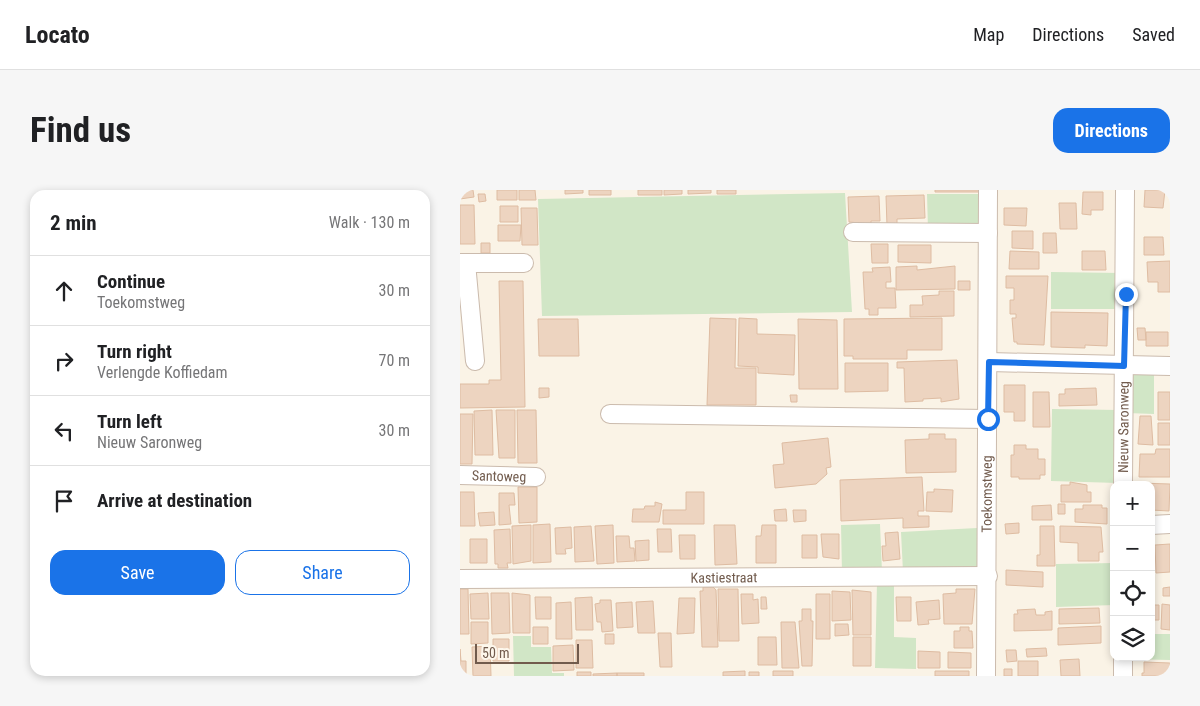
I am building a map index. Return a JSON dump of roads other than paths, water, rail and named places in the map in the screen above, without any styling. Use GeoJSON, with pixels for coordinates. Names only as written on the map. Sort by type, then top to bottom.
{"type":"FeatureCollection","features":[{"type":"Feature","properties":{"kind":"street","name":"Toekomstweg"},"geometry":{"type":"LineString","coordinates":[[986,676],[989,362],[988,190]]}},
{"type":"Feature","properties":{"kind":"street","name":"Nieuw Saronweg"},"geometry":{"type":"LineString","coordinates":[[1123,481],[1125,190]]}},
{"type":"Feature","properties":{"kind":"street"},"geometry":{"type":"LineString","coordinates":[[853,232],[988,233]]}},
{"type":"Feature","properties":{"kind":"street"},"geometry":{"type":"LineString","coordinates":[[475,361],[463,263],[524,263]]}},
{"type":"Feature","properties":{"kind":"street"},"geometry":{"type":"LineString","coordinates":[[989,362],[1170,366]]}},
{"type":"Feature","properties":{"kind":"street"},"geometry":{"type":"LineString","coordinates":[[610,414],[988,419]]}},
{"type":"Feature","properties":{"kind":"street","name":"Santoweg"},"geometry":{"type":"LineString","coordinates":[[460,475],[536,477]]}},
{"type":"Feature","properties":{"kind":"street"},"geometry":{"type":"LineString","coordinates":[[1155,525],[1170,524]]}},
{"type":"Feature","properties":{"kind":"street","name":"Kastiestraat"},"geometry":{"type":"LineString","coordinates":[[460,579],[988,576]]}},
{"type":"Feature","properties":{"kind":"street"},"geometry":{"type":"LineString","coordinates":[[1123,661],[1123,676]]}}]}
